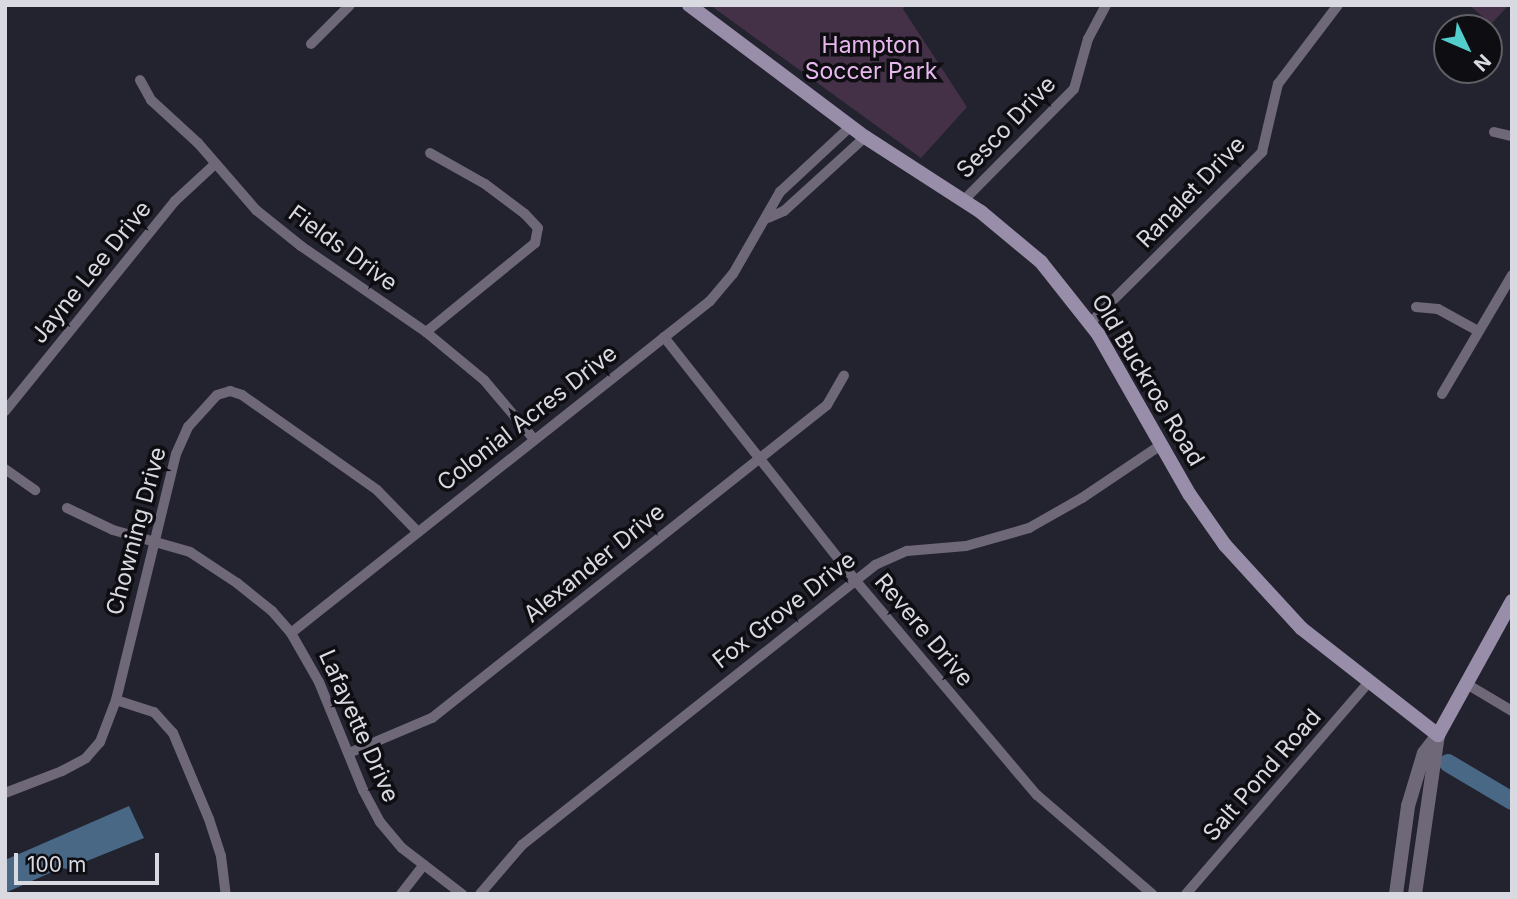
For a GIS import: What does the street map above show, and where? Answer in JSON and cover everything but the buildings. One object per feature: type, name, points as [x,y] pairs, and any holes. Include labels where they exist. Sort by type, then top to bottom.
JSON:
[{"type":"main road","name":"Old Buckroe Road","points":[[689,5],[850,127],[964,200],[1017,239],[1041,261],[1090,323],[1203,516],[1263,589],[1301,628],[1438,735]]},
{"type":"main road","points":[[1438,735],[1512,601]]},
{"type":"street","points":[[311,44],[350,5]]},
{"type":"street","name":"Sesco Drive","points":[[964,200],[1074,89],[1088,39],[1107,5]]},
{"type":"street","name":"Ranalet Drive","points":[[1090,323],[1262,152],[1278,84],[1338,5]]},
{"type":"street","name":"Fields Drive","points":[[140,80],[151,100],[198,143],[256,211],[301,246],[426,332],[484,380],[533,439]]},
{"type":"street","name":"Colonial Acres Drive","points":[[291,633],[664,337],[723,287],[768,218],[771,205],[780,192],[850,127]]},
{"type":"street","points":[[1494,132],[1512,136]]},
{"type":"street","name":"Colonial Acres Drive","points":[[768,218],[784,211],[865,137]]},
{"type":"street","points":[[426,332],[536,243],[538,228],[525,214],[485,184],[430,153]]},
{"type":"street","name":"Jayne Lee Drive","points":[[5,411],[174,201],[215,164]]},
{"type":"street","points":[[1442,394],[1512,275]]},
{"type":"street","points":[[1416,307],[1438,309],[1478,331]]},
{"type":"street","name":"Revere Drive","points":[[664,337],[855,580],[1037,795],[1152,894]]},
{"type":"street","name":"Alexander Drive","points":[[349,752],[432,718],[827,405],[844,375]]},
{"type":"street","name":"Chowning Drive","points":[[5,793],[62,771],[86,758],[100,742],[116,700],[153,541],[183,436],[217,395],[230,391],[242,395],[377,490],[418,532]]},
{"type":"street","name":"Fox Grove Drive","points":[[480,894],[522,845],[855,580],[887,558],[907,551],[967,546],[1029,528],[1082,498],[1161,445]]},
{"type":"street","points":[[5,469],[35,490]]},
{"type":"street","name":"Lafayette Drive","points":[[67,508],[113,530],[190,552],[260,600],[291,633],[319,682],[368,801],[380,822],[402,848],[463,894]]},
{"type":"street","name":"Salt Pond Road","points":[[1186,894],[1370,682]]},
{"type":"street","points":[[1465,683],[1512,711]]},
{"type":"street","points":[[116,700],[154,712],[173,733],[209,819],[221,856],[226,894]]},
{"type":"street","points":[[1396,894],[1408,806],[1424,753],[1438,735]]},
{"type":"street","points":[[1415,894],[1438,735]]},
{"type":"street","points":[[401,894],[424,865]]},
{"type":"green space","name":"Hampton Soccer Park","points":[[710,5],[906,5],[903,9],[967,107],[921,158]]},
{"type":"green space","points":[[1469,5],[1509,5],[1500,14],[1479,14]]},
{"type":"green space","points":[[1452,760],[1467,765],[1481,777],[1512,791],[1512,810],[1495,796],[1451,771]]},
{"type":"water","points":[[129,806],[144,838],[67,869],[61,868],[5,893],[5,860]]},
{"type":"waterway","points":[[1448,763],[1512,801]]}]
